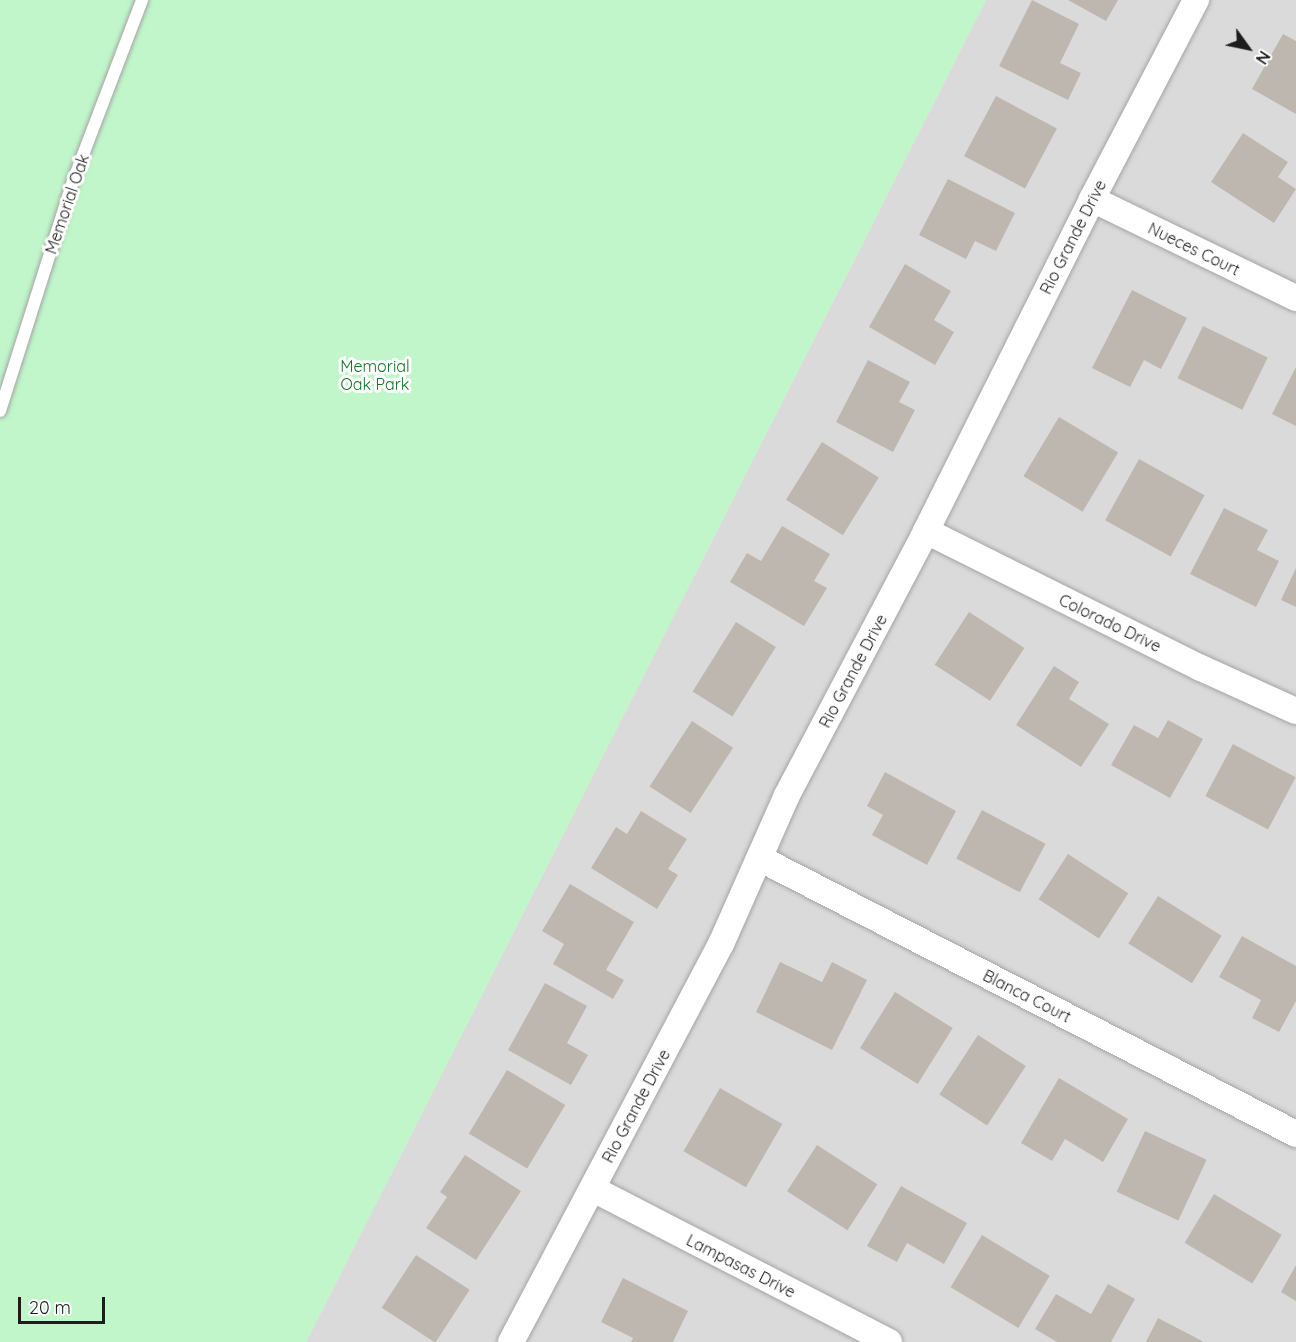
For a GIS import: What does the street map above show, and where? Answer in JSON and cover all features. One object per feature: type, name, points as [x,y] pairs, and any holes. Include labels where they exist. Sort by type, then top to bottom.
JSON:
[{"type":"street","name":"Rio Grande Drive","points":[[511,1342],[721,944],[786,797],[926,531],[1092,199],[1196,0]]},
{"type":"street","name":"Nueces Court","points":[[1092,199],[1296,298]]},
{"type":"street","name":"Colorado Drive","points":[[926,531],[1201,668],[1296,711]]},
{"type":"street","name":"Blanca Court","points":[[759,858],[1296,1134]]},
{"type":"street","name":"Lampasas Drive","points":[[592,1189],[889,1342]]},
{"type":"lane","name":"Memorial Oak","points":[[0,411],[73,181],[142,0]]},
{"type":"shaded area","points":[[986,0],[1296,0],[1296,1342],[306,1342]]},
{"type":"green space","name":"Memorial Oak Park","points":[[0,0],[986,0],[306,1342],[0,1342]]},
{"type":"building","points":[[1032,0],[1079,24],[1060,63],[1081,73],[1068,100],[999,66]]},
{"type":"building","points":[[1068,0],[1118,0],[1106,21]]},
{"type":"building","points":[[1283,34],[1296,41],[1296,114],[1252,89]]},
{"type":"building","points":[[996,96],[1057,128],[1025,188],[964,156]]},
{"type":"building","points":[[1243,133],[1288,162],[1278,177],[1296,189],[1274,223],[1211,182]]},
{"type":"building","points":[[948,179],[1015,213],[996,251],[975,241],[966,259],[919,235]]},
{"type":"building","points":[[905,264],[951,291],[934,320],[954,332],[935,365],[869,327]]},
{"type":"building","points":[[1132,290],[1187,318],[1161,369],[1144,360],[1130,387],[1092,368]]},
{"type":"building","points":[[1203,326],[1268,358],[1242,410],[1178,378]]},
{"type":"building","points":[[868,360],[910,382],[899,402],[915,410],[893,452],[836,422]]},
{"type":"building","points":[[1296,367],[1296,426],[1272,414]]},
{"type":"building","points":[[1059,417],[1118,453],[1083,512],[1023,476]]},
{"type":"building","points":[[822,442],[879,478],[843,535],[786,500]]},
{"type":"building","points":[[1139,459],[1205,495],[1171,557],[1105,520]]},
{"type":"building","points":[[1224,508],[1268,530],[1257,550],[1279,561],[1256,607],[1190,574]]},
{"type":"building","points":[[782,526],[830,554],[814,581],[827,588],[804,626],[730,582],[747,553],[761,561]]},
{"type":"building","points":[[1296,568],[1296,607],[1281,600]]},
{"type":"building","points":[[969,612],[1024,648],[990,701],[935,665]]},
{"type":"building","points":[[736,622],[776,647],[732,716],[693,692]]},
{"type":"building","points":[[1054,666],[1079,682],[1069,699],[1109,724],[1081,767],[1016,725]]},
{"type":"building","points":[[1168,720],[1203,739],[1170,798],[1111,765],[1134,725],[1158,738]]},
{"type":"building","points":[[692,721],[733,748],[691,813],[650,786]]},
{"type":"building","points":[[1233,744],[1296,777],[1268,829],[1205,796]]},
{"type":"building","points":[[885,772],[956,811],[927,865],[872,835],[883,815],[867,806]]},
{"type":"building","points":[[982,810],[1046,844],[1020,892],[956,859]]},
{"type":"building","points":[[641,811],[687,839],[668,869],[678,875],[657,909],[591,868],[616,827],[627,834]]},
{"type":"building","points":[[1068,854],[1128,893],[1099,939],[1039,899]]},
{"type":"building","points":[[570,884],[634,922],[606,970],[624,980],[613,999],[553,964],[564,944],[542,931]]},
{"type":"building","points":[[1158,896],[1222,936],[1192,983],[1128,943]]},
{"type":"building","points":[[1242,936],[1296,966],[1296,1001],[1279,1032],[1252,1018],[1261,1000],[1219,977]]},
{"type":"building","points":[[780,962],[822,982],[832,962],[867,980],[832,1050],[756,1012]]},
{"type":"building","points":[[545,983],[587,1006],[567,1043],[588,1055],[571,1085],[508,1050]]},
{"type":"building","points":[[895,992],[953,1028],[918,1084],[860,1048]]},
{"type":"building","points":[[978,1035],[1026,1066],[987,1126],[939,1095]]},
{"type":"building","points":[[507,1070],[565,1105],[527,1168],[469,1133]]},
{"type":"building","points":[[1059,1078],[1128,1119],[1103,1162],[1065,1139],[1052,1161],[1021,1143]]},
{"type":"building","points":[[720,1088],[782,1124],[746,1187],[684,1151]]},
{"type":"building","points":[[1145,1131],[1207,1160],[1178,1220],[1117,1192]]},
{"type":"building","points":[[817,1145],[877,1184],[847,1230],[787,1191]]},
{"type":"building","points":[[465,1155],[521,1191],[476,1260],[426,1228],[447,1197],[440,1192]]},
{"type":"building","points":[[901,1186],[967,1223],[944,1264],[907,1243],[897,1262],[867,1246]]},
{"type":"building","points":[[1214,1194],[1282,1235],[1252,1284],[1185,1243]]},
{"type":"building","points":[[982,1235],[1050,1276],[1018,1328],[951,1287]]},
{"type":"building","points":[[416,1255],[470,1290],[436,1342],[382,1308]]},
{"type":"building","points":[[1296,1265],[1296,1301],[1281,1292]]},
{"type":"building","points":[[623,1278],[688,1311],[673,1342],[631,1342],[633,1338],[601,1322]]},
{"type":"building","points":[[1108,1284],[1135,1299],[1111,1342],[1057,1342],[1035,1329],[1056,1294],[1091,1314]]},
{"type":"building","points":[[1158,1318],[1204,1342],[1146,1342]]}]
